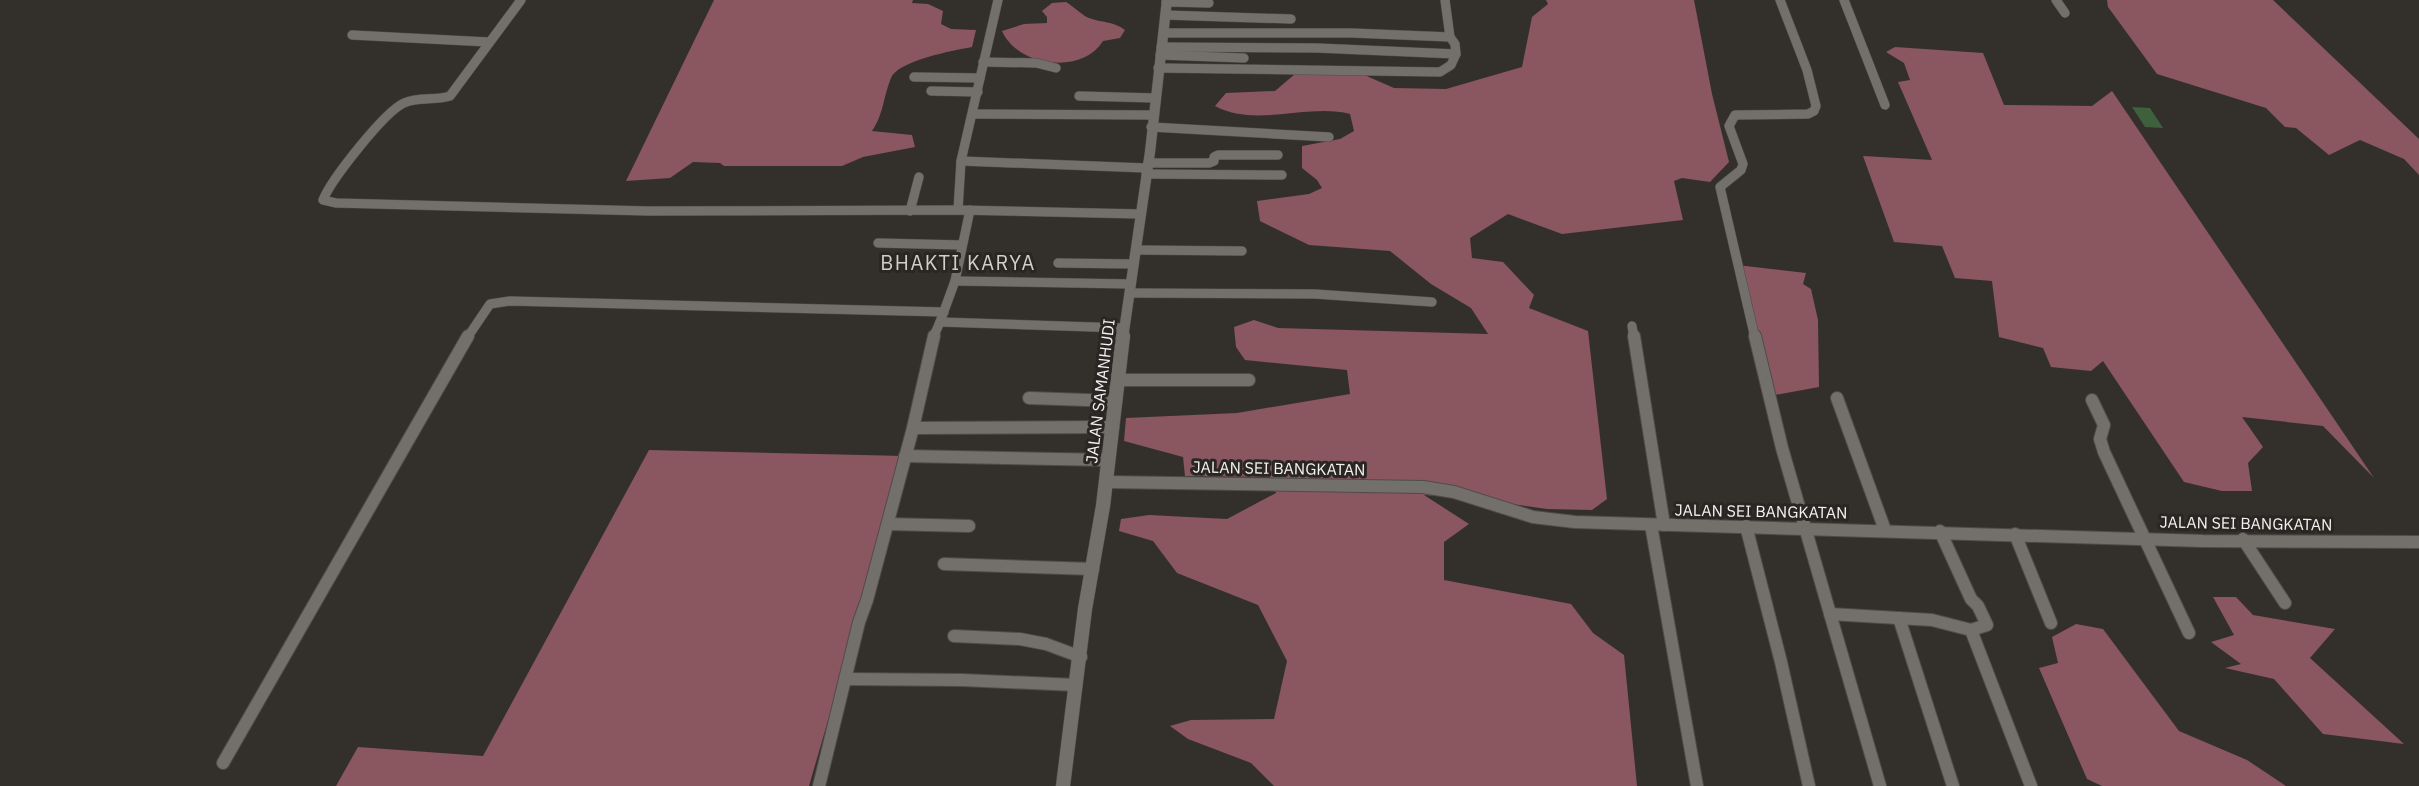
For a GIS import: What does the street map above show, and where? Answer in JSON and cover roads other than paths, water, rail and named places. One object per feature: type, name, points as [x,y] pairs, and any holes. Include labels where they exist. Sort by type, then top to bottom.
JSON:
[{"type":"street","points":[[521,0],[450,96],[438,101],[408,101],[392,110],[327,190],[323,200],[336,203],[648,211],[970,210],[1140,214]]},
{"type":"street","points":[[958,210],[960,161],[973,114],[998,0]]},
{"type":"street","points":[[1159,57],[1432,73],[1451,65],[1456,54],[1455,44],[1450,37],[1445,0]]},
{"type":"street","points":[[1780,0],[1807,70],[1816,106],[1814,111],[1808,114],[1735,115],[1730,126],[1743,164],[1742,170],[1720,188],[1720,194],[1758,354],[1805,528],[1880,786]]},
{"type":"street","points":[[1844,0],[1885,105]]},
{"type":"street","points":[[2056,0],[2065,13]]},
{"type":"street","points":[[1167,1],[1209,3]]},
{"type":"street","name":"JALAN SAMANHUDI","points":[[1063,786],[1081,657],[1085,609],[1109,460],[1167,1]]},
{"type":"street","points":[[1165,15],[1291,19]]},
{"type":"street","points":[[1163,33],[1352,33],[1450,37]]},
{"type":"street","points":[[352,34],[488,42]]},
{"type":"street","points":[[1159,57],[1317,48],[1456,54]]},
{"type":"street","points":[[1159,57],[1244,57]]},
{"type":"street","points":[[983,62],[1036,63],[1056,68]]},
{"type":"street","points":[[914,77],[980,78]]},
{"type":"street","points":[[931,91],[978,92]]},
{"type":"street","points":[[1079,96],[1155,98]]},
{"type":"street","points":[[973,114],[1152,121],[1238,134],[1329,137]]},
{"type":"street","points":[[1147,168],[1209,163],[1214,161],[1214,157],[1218,154],[1278,155]]},
{"type":"street","points":[[960,161],[1282,175]]},
{"type":"street","points":[[910,211],[919,177]]},
{"type":"street","points":[[819,786],[845,679],[913,428],[935,331],[955,281],[970,210]]},
{"type":"street","points":[[878,243],[962,245]]},
{"type":"street","points":[[1136,250],[1242,251]]},
{"type":"street","points":[[1058,263],[1134,264]]},
{"type":"street","points":[[955,281],[1315,294],[1432,302]]},
{"type":"street","points":[[223,763],[468,336],[490,304],[510,301],[942,317],[1124,328]]},
{"type":"street","points":[[1632,326],[1657,525],[1697,786]]},
{"type":"street","points":[[1118,380],[1249,380]]},
{"type":"street","points":[[1029,398],[1116,400]]},
{"type":"street","points":[[1837,398],[1885,530]]},
{"type":"street","points":[[2092,400],[2103,425],[2100,439],[2104,452],[2189,633]]},
{"type":"street","points":[[913,428],[1113,427]]},
{"type":"street","points":[[905,456],[1109,460]]},
{"type":"street","name":"JALAN SEI BANGKATAN","points":[[1106,482],[1423,487],[1455,492],[1533,517],[1575,522],[2195,540],[2419,542]]},
{"type":"street","points":[[888,524],[969,526]]},
{"type":"street","points":[[1746,526],[1781,662],[1809,786]]},
{"type":"street","points":[[1830,614],[1932,620],[1971,630],[1987,625],[1978,606],[1971,599],[1940,531]]},
{"type":"street","points":[[2015,534],[2051,623]]},
{"type":"street","points":[[2243,539],[2285,603]]},
{"type":"street","points":[[944,564],[1093,569]]},
{"type":"street","points":[[1899,618],[1953,786]]},
{"type":"street","points":[[1971,630],[2031,786]]},
{"type":"street","points":[[954,636],[1020,639],[1046,644],[1081,657]]},
{"type":"street","points":[[845,679],[962,680],[1076,685]]},
{"type":"district","name":"BHAKTI KARYA","points":[[958,262]]}]
